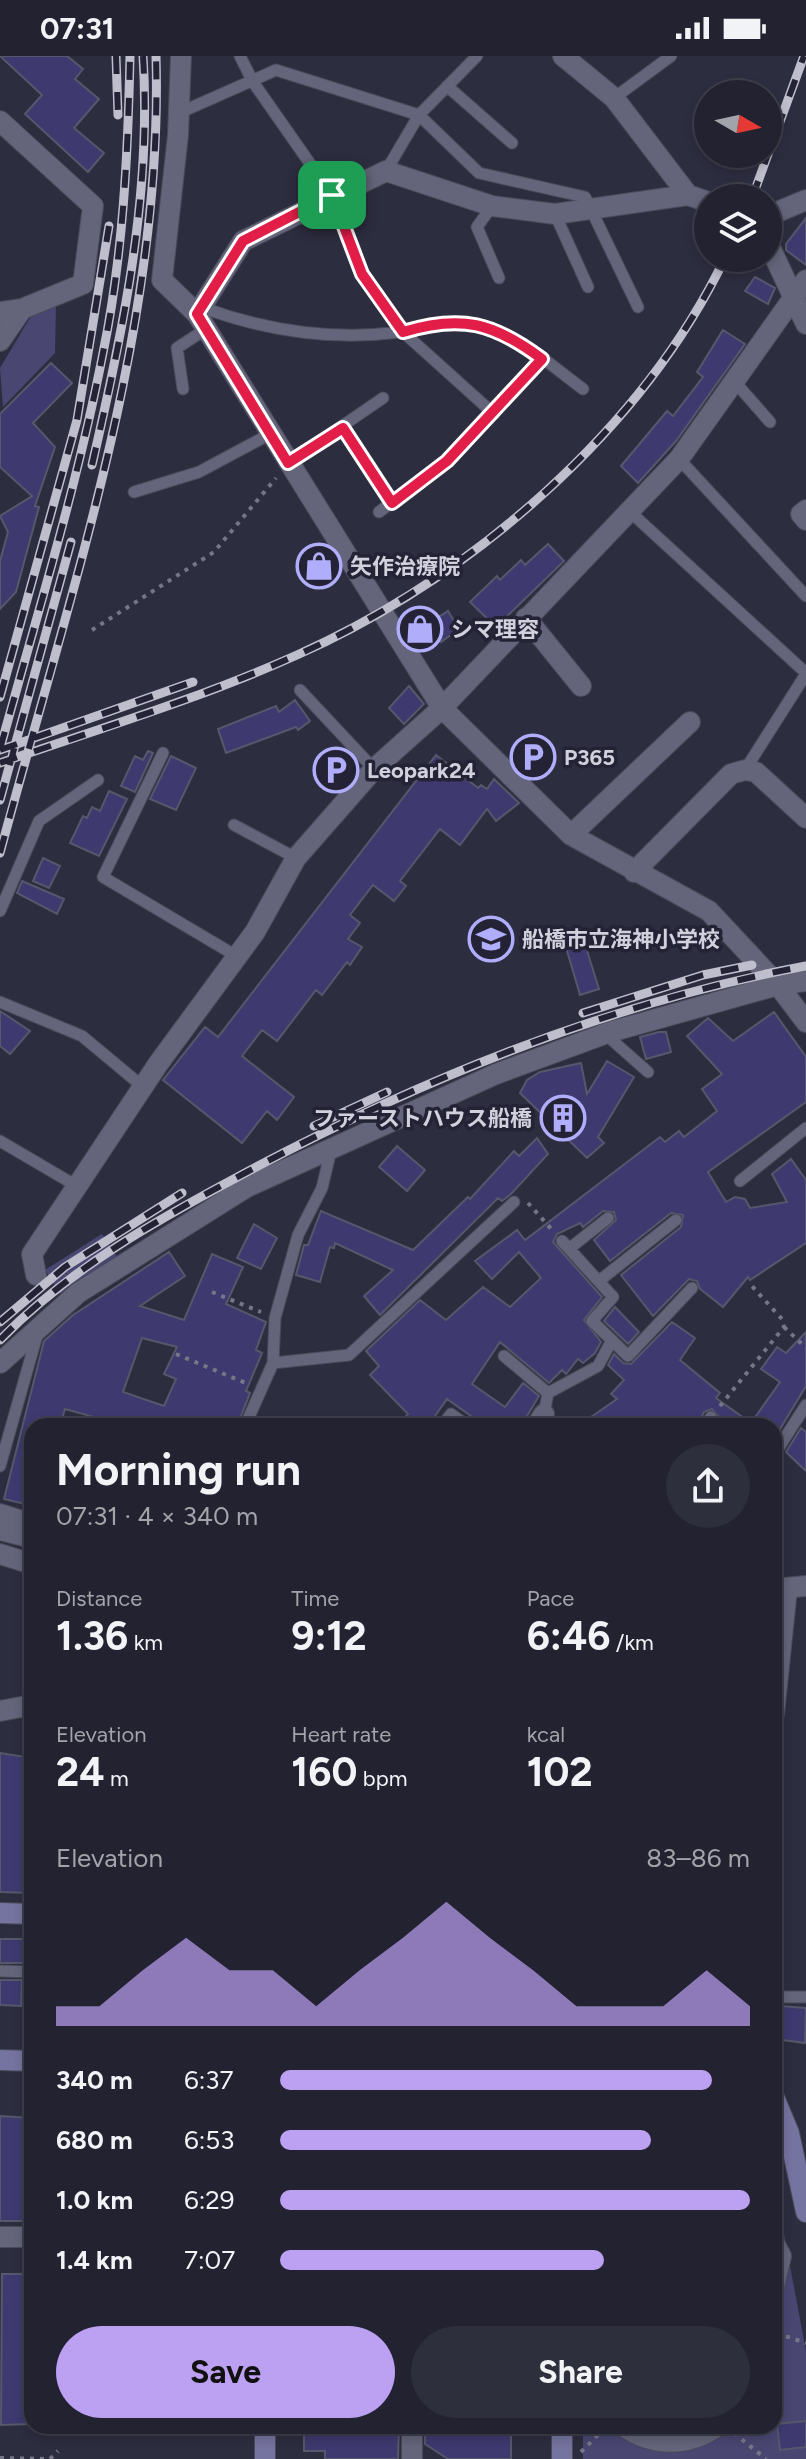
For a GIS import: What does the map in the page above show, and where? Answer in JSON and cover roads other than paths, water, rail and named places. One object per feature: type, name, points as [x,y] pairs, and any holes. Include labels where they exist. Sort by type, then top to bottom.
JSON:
[{"type":"street","points":[[181,56],[179,113],[162,280],[201,317],[270,434],[442,708],[571,835],[709,911],[778,985],[806,1022]]},
{"type":"street","points":[[563,56],[614,98],[688,195]]},
{"type":"street","points":[[0,121],[93,206],[83,284],[22,309],[0,312]]},
{"type":"street","points":[[201,317],[243,241],[386,171],[492,206],[555,214],[688,195],[694,197]]},
{"type":"street","points":[[782,210],[806,200]]},
{"type":"street","points":[[781,272],[806,324]]},
{"type":"street","points":[[36,1275],[32,1254],[75,1185],[142,1086],[238,957],[296,858],[374,769],[442,708],[627,509],[679,459],[806,280]]},
{"type":"street","points":[[0,341],[22,309]]},
{"type":"street","points":[[806,510],[801,514],[806,520]]},
{"type":"street","points":[[526,618],[581,686]]},
{"type":"street","points":[[571,835],[690,722]]},
{"type":"street","points":[[634,872],[731,774],[745,770],[756,772],[806,818]]},
{"type":"street","points":[[0,1363],[78,1293],[247,1187],[496,1074],[610,1032],[778,985],[806,981]]},
{"type":"street","points":[[0,1514],[24,1522]]},
{"type":"street","points":[[0,1530],[24,1536]]},
{"type":"street","points":[[0,1554],[24,1562]]},
{"type":"street","points":[[0,1568],[24,1575]]},
{"type":"street","points":[[782,1647],[789,1588]]},
{"type":"street","points":[[0,1711],[24,1706]]},
{"type":"street","points":[[0,1913],[24,1914]]},
{"type":"street","points":[[0,2060],[24,2061]]},
{"type":"street","points":[[782,2110],[797,2133],[806,2212]]},
{"type":"street","points":[[0,2237],[24,2237]]},
{"type":"street","points":[[265,2434],[265,2459]]},
{"type":"street","points":[[412,2434],[412,2459]]},
{"type":"street","points":[[564,2434],[569,2458]]},
{"type":"street","points":[[637,2434],[668,2442],[705,2434]]},
{"type":"lane","points":[[240,56],[253,82],[332,195],[362,274],[403,332],[494,414]]},
{"type":"lane","points":[[386,171],[419,115],[477,56]]},
{"type":"lane","points":[[614,98],[671,56]]},
{"type":"lane","points":[[179,113],[276,70],[419,115],[479,173],[585,197],[593,208],[638,307]]},
{"type":"lane","points":[[447,86],[512,143]]},
{"type":"lane","points":[[492,206],[477,227],[499,278]]},
{"type":"lane","points":[[555,214],[588,287]]},
{"type":"lane","points":[[183,389],[177,348],[201,317],[267,329],[336,336],[403,332],[429,324],[479,325],[510,336],[583,389]]},
{"type":"lane","points":[[379,512],[447,461],[542,359]]},
{"type":"lane","points":[[734,381],[770,422]]},
{"type":"lane","points":[[288,463],[383,398]]},
{"type":"lane","points":[[343,428],[392,503]]},
{"type":"lane","points":[[134,492],[199,472],[270,434]]},
{"type":"lane","points":[[679,459],[806,596]]},
{"type":"lane","points":[[627,509],[806,674],[745,770]]},
{"type":"lane","points":[[300,690],[374,769]]},
{"type":"lane","points":[[163,753],[103,877],[238,957]]},
{"type":"lane","points":[[0,911],[39,821],[98,780]]},
{"type":"lane","points":[[234,825],[296,858]]},
{"type":"lane","points":[[0,1002],[82,1036],[142,1086]]},
{"type":"lane","points":[[610,1032],[613,1041],[648,1072]]},
{"type":"lane","points":[[740,1181],[806,1128]]},
{"type":"lane","points":[[0,1141],[75,1185]]},
{"type":"lane","points":[[249,1418],[273,1363],[275,1318],[298,1235],[322,1188],[331,1150]]},
{"type":"lane","points":[[273,1363],[349,1355],[514,1202]]},
{"type":"lane","points":[[608,1218],[566,1245],[613,1297],[592,1321],[628,1356],[692,1288]]},
{"type":"lane","points":[[599,1281],[676,1220]]},
{"type":"lane","points":[[0,1466],[40,1324]]},
{"type":"lane","points":[[541,1418],[548,1393],[598,1366],[612,1340]]},
{"type":"lane","points":[[504,1356],[548,1393]]},
{"type":"lane","points":[[782,1442],[806,1405]]},
{"type":"lane","points":[[0,1971],[24,1972]]},
{"type":"lane","points":[[782,1997],[806,1997]]},
{"type":"railway","points":[[116,56],[118,115]]},
{"type":"railway","points":[[0,749],[68,503],[93,403],[110,316],[123,205],[130,56]]},
{"type":"railway","points":[[92,465],[124,313],[139,211],[145,108],[143,56]]},
{"type":"railway","points":[[0,853],[82,558],[128,358],[145,258],[154,157],[156,56]]},
{"type":"railway","points":[[757,184],[804,56]]},
{"type":"railway","points":[[0,697],[77,420],[109,226]]},
{"type":"railway","points":[[0,763],[261,671],[362,623],[425,585],[487,541],[545,492],[599,440],[647,382],[690,322],[717,272]]},
{"type":"railway","points":[[0,800],[71,542]]},
{"type":"railway","points":[[0,750],[193,682]]},
{"type":"railway","points":[[583,1013],[703,975],[752,965]]},
{"type":"railway","points":[[0,1340],[55,1290],[116,1247],[245,1173],[379,1106],[518,1048],[588,1023],[660,1001],[806,966]]},
{"type":"railway","points":[[314,1126],[387,1092]]},
{"type":"railway","points":[[0,1322],[65,1267],[182,1193]]},
{"type":"place","name":"矢作治療院","points":[[319,566]]},
{"type":"place","name":"シマ理容","points":[[420,629]]},
{"type":"place","name":"P365","points":[[533,757]]},
{"type":"place","name":"Leopark24","points":[[336,770]]},
{"type":"place","name":"船橋市立海神小学校","points":[[491,939]]},
{"type":"place","name":"ファーストハウス船橋","points":[[563,1118]]}]
